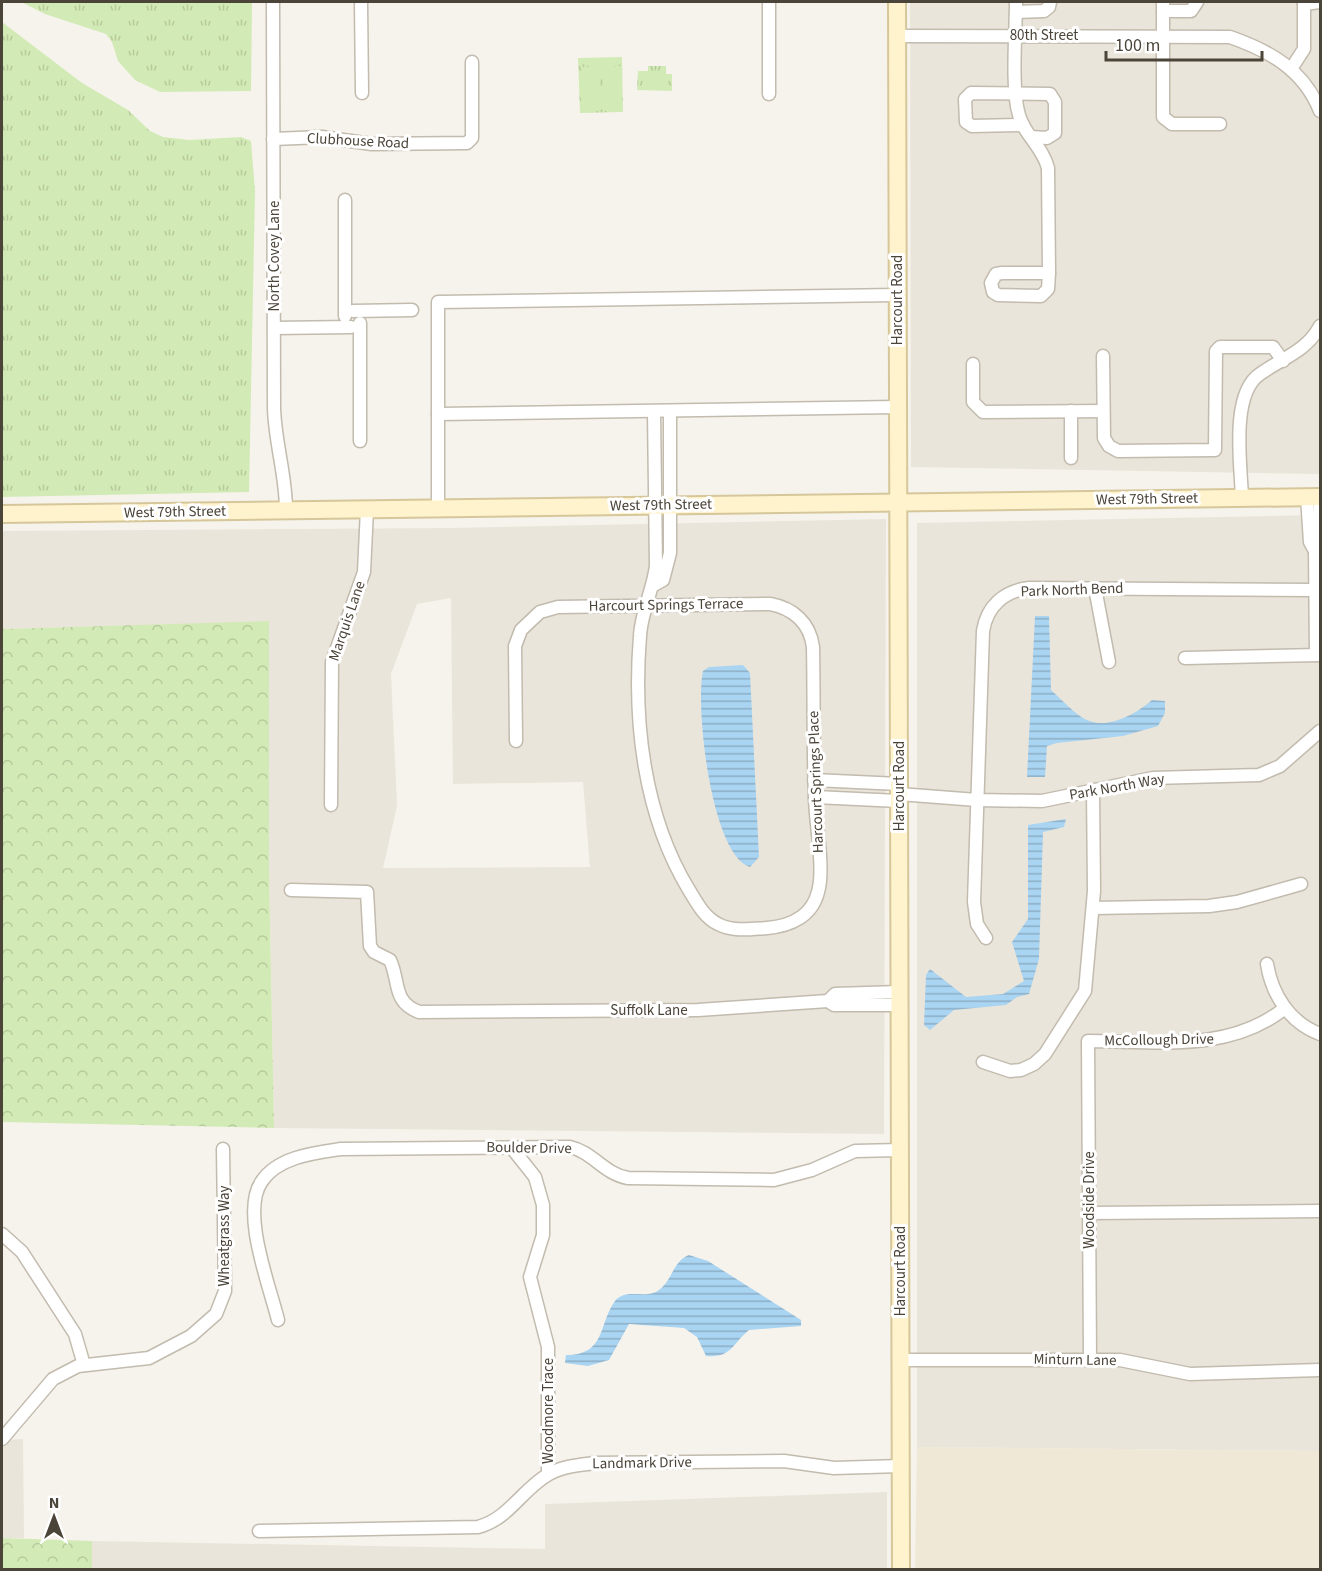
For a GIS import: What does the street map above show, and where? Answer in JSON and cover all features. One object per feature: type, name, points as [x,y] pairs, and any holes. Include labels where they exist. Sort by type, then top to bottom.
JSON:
[{"type":"street","name":"North Covey Lane","points":[[273,2],[274,417],[286,481],[286,510]]},
{"type":"street","points":[[361,2],[362,93]]},
{"type":"street","points":[[769,2],[770,94]]},
{"type":"street","name":"Harcourt Road","points":[[897,2],[901,1569]]},
{"type":"street","points":[[1049,273],[1048,168],[1042,151],[1023,125],[1017,108],[1016,7],[1044,11],[1049,7],[1050,2]]},
{"type":"street","points":[[1197,2],[1191,11],[1163,6],[1163,117],[1172,124],[1220,124]]},
{"type":"street","points":[[1291,69],[1304,50],[1304,3],[1320,2]]},
{"type":"street","name":"80th Street","points":[[897,36],[1163,35],[1240,39],[1276,56],[1291,69],[1307,87],[1320,111]]},
{"type":"street","name":"Clubhouse Road","points":[[273,140],[322,137],[372,144],[462,145],[472,138],[472,62]]},
{"type":"street","points":[[1023,125],[972,126],[966,122],[965,101],[968,94],[1048,94],[1055,99],[1054,134],[1047,138],[1031,137]]},
{"type":"street","points":[[345,200],[360,441]]},
{"type":"street","points":[[438,508],[438,302],[897,295]]},
{"type":"street","points":[[274,328],[412,310]]},
{"type":"street","points":[[1242,498],[1243,399],[1259,375],[1316,340],[1320,326]]},
{"type":"street","points":[[1103,356],[1104,438],[1113,449],[1215,450],[1216,351],[1220,347],[1273,347],[1283,361]]},
{"type":"street","points":[[973,364],[974,402],[979,410],[1103,411]]},
{"type":"street","points":[[438,414],[897,407]]},
{"type":"street","points":[[1071,411],[1071,458]]},
{"type":"street","points":[[654,412],[663,505]]},
{"type":"street","points":[[663,505],[670,412]]},
{"type":"street","points":[[1185,658],[1318,655],[1316,551],[1320,537],[1316,497]]},
{"type":"street","name":"West 79th Street","points":[[2,514],[1316,497]]},
{"type":"street","name":"Harcourt Springs Place","points":[[663,505],[669,567],[663,580],[654,585],[639,638],[641,735],[654,810],[664,842],[679,873],[710,920],[735,929],[790,924],[803,916],[812,906],[818,892],[813,647],[809,632],[799,617]]},
{"type":"street","name":"Marquis Lane","points":[[331,805],[332,662],[364,572],[367,509]]},
{"type":"street","points":[[1095,588],[1109,662]]},
{"type":"street","name":"Park North Bend","points":[[986,938],[979,929],[974,907],[977,800],[983,632],[987,616],[998,601],[1016,591],[1095,588],[1316,590]]},
{"type":"street","name":"Harcourt Springs Terrace","points":[[516,741],[515,646],[521,630],[532,617],[558,607],[770,604],[786,608],[799,617]]},
{"type":"street","name":"Park North Way","points":[[898,793],[977,800],[1042,801],[1161,777],[1265,774],[1280,766],[1320,731]]},
{"type":"street","points":[[814,780],[898,793]]},
{"type":"street","points":[[983,1062],[997,1068],[1021,1070],[1034,1064],[1045,1054],[1085,991],[1093,908],[1093,790]]},
{"type":"street","points":[[815,797],[898,793]]},
{"type":"street","points":[[1093,908],[1209,906],[1237,902],[1301,884]]},
{"type":"street","name":"Suffolk Lane","points":[[291,890],[367,892],[370,946],[392,963],[401,1000],[407,1007],[418,1012],[698,1010],[828,1001],[834,994],[899,999]]},
{"type":"street","points":[[1267,964],[1273,987],[1285,1008],[1303,1025],[1320,1034]]},
{"type":"street","name":"McCollough Drive","points":[[1088,1041],[1222,1039],[1260,1025],[1285,1008]]},
{"type":"street","name":"Woodside Drive","points":[[1088,1041],[1090,1359]]},
{"type":"street","name":"Woodmore Trace","points":[[511,1147],[535,1177],[543,1205],[543,1235],[530,1277],[548,1347],[548,1474]]},
{"type":"street","name":"Boulder Drive","points":[[278,1320],[256,1238],[256,1200],[261,1182],[285,1164],[322,1151],[574,1147],[585,1152],[612,1173],[628,1178],[762,1180],[793,1176],[855,1151],[900,1150]]},
{"type":"street","name":"Wheatgrass Way","points":[[2,1439],[53,1379],[84,1365],[149,1358],[191,1336],[216,1314],[225,1291],[223,1149]]},
{"type":"street","points":[[1089,1213],[1320,1211]]},
{"type":"street","points":[[2,1234],[22,1252],[75,1334],[84,1365]]},
{"type":"street","name":"Minturn Lane","points":[[900,1360],[1120,1360],[1190,1374],[1320,1370]]},
{"type":"street","name":"Landmark Drive","points":[[259,1531],[478,1527],[500,1518],[548,1474],[571,1466],[595,1462],[784,1461],[834,1468],[901,1466]]},
{"type":"shaded area","points":[[910,2],[1320,2],[1320,474],[911,467]]},
{"type":"shaded area","points":[[1320,515],[1320,1451],[917,1447],[917,523]]},
{"type":"shaded area","points":[[886,519],[884,1134],[274,1128],[269,870],[269,622],[2,629],[2,531],[451,528]],"holes":[[[451,598],[453,784],[583,782],[590,867],[383,868],[397,806],[391,674],[417,604]]]},
{"type":"shaded area","points":[[23,1439],[24,1538],[2,1538],[2,1440]]},
{"type":"shaded area","points":[[917,1447],[1320,1451],[1320,1569],[915,1569]]},
{"type":"shaded area","points":[[887,1492],[887,1569],[92,1570],[92,1541],[545,1549],[545,1504]]},
{"type":"green space","points":[[21,2],[252,2],[251,91],[160,92],[135,80],[118,61],[112,42],[106,34],[45,14]]},
{"type":"green space","points":[[2,22],[82,83],[128,110],[150,131],[163,137],[189,140],[241,137],[251,141],[255,191],[249,492],[2,497]]},
{"type":"green space","points":[[622,57],[623,112],[580,113],[578,58]]},
{"type":"green space","points":[[621,66],[621,103],[604,104],[603,67]]},
{"type":"green space","points":[[648,66],[666,66],[666,74],[672,74],[672,91],[637,90],[638,71],[648,71]]},
{"type":"green space","points":[[582,67],[599,67],[600,104],[582,104]]},
{"type":"green space","points":[[269,621],[269,870],[274,1128],[2,1122],[2,629]]},
{"type":"green space","points":[[2,1538],[92,1541],[92,1569],[2,1569]]},
{"type":"water","points":[[1035,616],[1049,616],[1051,690],[1071,708],[1083,718],[1101,723],[1129,716],[1152,700],[1165,701],[1165,713],[1158,726],[1123,736],[1047,746],[1045,777],[1027,777]]},
{"type":"water","points":[[743,665],[750,673],[759,857],[750,867],[736,857],[725,837],[709,778],[701,715],[703,671],[709,667]]},
{"type":"water","points":[[1066,819],[1064,827],[1043,832],[1039,959],[1029,994],[1017,997],[1006,1005],[954,1010],[930,1030],[924,1025],[926,975],[930,969],[966,997],[1003,994],[1024,981],[1012,942],[1028,919],[1028,825]]},
{"type":"water","points":[[689,1255],[708,1261],[801,1320],[801,1326],[749,1330],[727,1352],[721,1355],[706,1356],[697,1337],[684,1328],[629,1324],[609,1360],[588,1366],[565,1363],[566,1355],[579,1354],[595,1344],[615,1301],[625,1295],[648,1294],[659,1290],[667,1282],[679,1262]]}]
